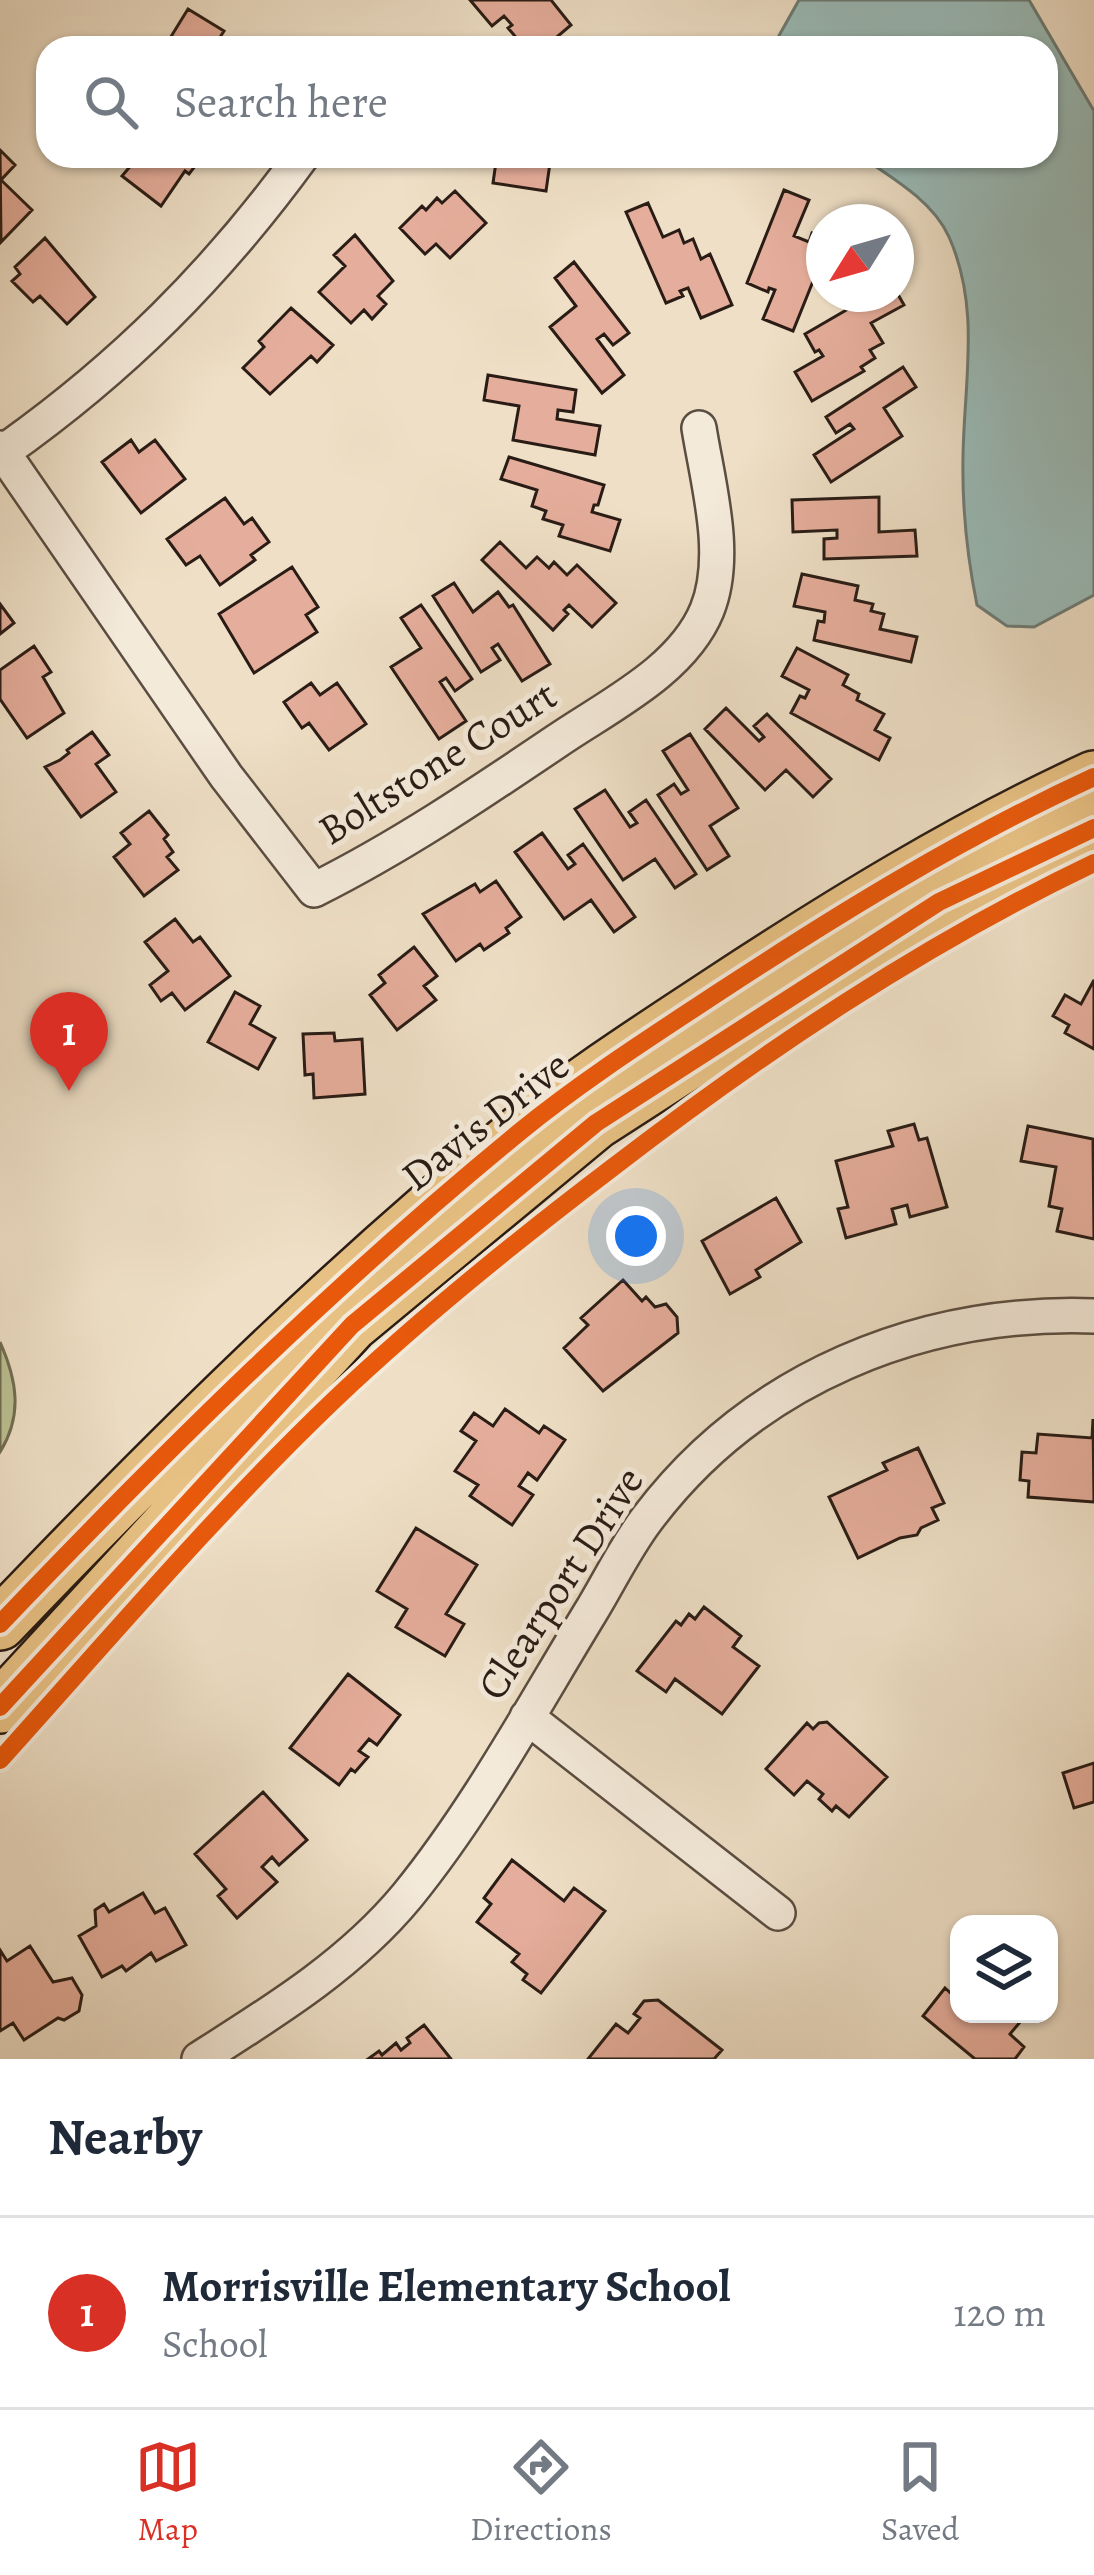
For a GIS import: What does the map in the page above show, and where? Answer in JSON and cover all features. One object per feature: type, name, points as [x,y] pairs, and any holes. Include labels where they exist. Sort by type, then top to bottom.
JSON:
[{"type":"main road","name":"Davis Drive","points":[[0,1624],[246,1374],[526,1126],[680,1018],[918,866],[1094,777]]},
{"type":"main road","name":"Davis Drive","points":[[0,1707],[352,1324],[596,1123],[939,902],[1094,828]]},
{"type":"street","points":[[2,450],[77,400],[150,335],[293,168]]},
{"type":"street","name":"Boltstone Court","points":[[2,450],[226,776],[314,890],[424,832],[648,680],[695,634],[715,583],[711,505],[699,428]]},
{"type":"street","name":"Clearport Drive","points":[[199,2059],[319,1979],[361,1945],[404,1900],[526,1717],[646,1521],[679,1482],[743,1422],[827,1369],[930,1331],[1007,1318],[1094,1316]]},
{"type":"street","points":[[526,1717],[778,1912]]},
{"type":"green space","points":[[0,1342],[10,1370],[15,1411],[0,1452]]},
{"type":"water","points":[[799,0],[1029,0],[1050,36],[779,36]]},
{"type":"water","points":[[1058,50],[1094,111],[1094,595],[1034,627],[1007,626],[977,605],[963,494],[965,291],[942,224],[878,168],[1058,168]]},
{"type":"building","points":[[470,0],[551,0],[571,25],[558,36],[515,36],[504,16],[492,26]]},
{"type":"building","points":[[188,9],[224,31],[221,36],[171,36]]},
{"type":"building","points":[[0,150],[15,165],[1,180],[32,210],[1,242]]},
{"type":"building","points":[[129,168],[194,168],[189,174],[185,171],[161,206],[122,176]]},
{"type":"building","points":[[495,168],[549,168],[546,191],[493,183]]},
{"type":"building","points":[[784,190],[809,200],[794,236],[806,241],[806,299],[793,331],[763,319],[775,290],[768,292],[747,283]]},
{"type":"building","points":[[455,191],[486,223],[450,258],[436,244],[425,254],[400,228],[422,206],[426,210],[437,198],[442,203]]},
{"type":"building","points":[[648,203],[663,237],[679,230],[684,243],[693,239],[701,259],[710,254],[732,305],[701,318],[688,288],[680,291],[683,296],[666,303],[626,212]]},
{"type":"building","points":[[355,235],[393,281],[378,296],[386,304],[372,319],[364,310],[351,323],[319,292],[345,266],[334,255]]},
{"type":"building","points":[[45,238],[95,297],[67,324],[40,296],[33,302],[12,281],[20,274],[15,267]]},
{"type":"building","points":[[574,262],[629,333],[613,345],[604,334],[597,339],[624,375],[602,393],[550,327],[576,306],[555,278]]},
{"type":"building","points":[[291,308],[333,345],[317,362],[311,356],[270,394],[243,368],[264,347],[259,341]]},
{"type":"building","points":[[843,312],[891,312],[871,323],[883,343],[870,350],[875,358],[861,367],[864,371],[812,401],[795,372],[823,356],[815,352],[805,334]]},
{"type":"building","points":[[903,367],[916,387],[884,408],[902,436],[831,482],[814,455],[854,429],[850,424],[836,433],[826,417]]},
{"type":"building","points":[[488,375],[576,390],[573,412],[558,410],[557,419],[600,426],[595,455],[513,440],[519,406],[484,400]]},
{"type":"building","points":[[131,440],[139,452],[155,440],[185,479],[141,513],[102,462]]},
{"type":"building","points":[[509,457],[604,485],[592,512],[620,520],[610,551],[559,536],[563,525],[543,519],[546,511],[532,506],[537,490],[501,479]]},
{"type":"building","points":[[879,497],[879,532],[915,530],[917,556],[824,559],[824,539],[837,538],[837,530],[793,532],[792,500]]},
{"type":"building","points":[[225,498],[244,524],[252,518],[269,542],[251,555],[255,560],[220,585],[200,556],[186,565],[167,539]]},
{"type":"building","points":[[500,542],[526,568],[537,557],[549,568],[554,562],[567,575],[577,565],[616,603],[592,627],[569,605],[564,610],[568,614],[553,630],[482,560]]},
{"type":"building","points":[[292,567],[318,607],[306,615],[317,632],[254,673],[219,614]]},
{"type":"building","points":[[802,574],[858,586],[855,600],[873,604],[871,611],[884,614],[880,629],[917,637],[911,662],[814,640],[825,612],[794,606]]},
{"type":"building","points":[[454,583],[473,612],[498,592],[509,607],[513,605],[550,664],[522,681],[498,644],[492,648],[500,660],[481,672],[433,596]]},
{"type":"building","points":[[0,604],[14,623],[0,634]]},
{"type":"building","points":[[421,605],[472,679],[455,691],[446,678],[440,682],[466,721],[439,739],[391,667],[421,648],[401,618]]},
{"type":"building","points":[[34,646],[51,672],[43,677],[64,713],[27,738],[0,699],[0,670]]},
{"type":"building","points":[[797,648],[848,675],[843,685],[859,694],[857,700],[884,714],[875,730],[890,738],[879,760],[791,713],[809,690],[782,676]]},
{"type":"building","points":[[311,683],[320,695],[337,683],[366,724],[329,750],[309,723],[302,728],[284,702]]},
{"type":"building","points":[[726,708],[759,741],[764,737],[754,726],[767,714],[831,779],[813,797],[786,770],[765,790],[705,729]]},
{"type":"building","points":[[92,732],[109,755],[96,764],[116,792],[81,817],[45,767]]},
{"type":"building","points":[[690,734],[738,808],[710,826],[729,856],[707,870],[658,795],[674,784],[681,794],[688,790],[663,751]]},
{"type":"building","points":[[605,790],[630,827],[637,823],[629,812],[646,800],[696,874],[675,888],[655,859],[623,880],[575,809]]},
{"type":"building","points":[[149,811],[168,835],[164,839],[173,852],[167,857],[178,870],[144,896],[114,857],[130,844],[121,833]]},
{"type":"building","points":[[542,833],[568,869],[575,864],[568,855],[583,844],[635,917],[614,932],[591,900],[564,919],[515,852]]},
{"type":"building","points":[[496,881],[521,917],[506,928],[509,933],[484,950],[480,944],[456,961],[423,914],[475,884],[480,892]]},
{"type":"building","points":[[175,919],[193,942],[200,937],[230,976],[185,1010],[172,993],[161,1001],[150,985],[168,971],[145,942]]},
{"type":"building","points":[[414,947],[437,976],[424,986],[436,1000],[397,1030],[370,995],[385,983],[379,975]]},
{"type":"building","points":[[1094,980],[1094,1049],[1065,1033],[1069,1025],[1053,1016],[1065,995],[1081,1004]]},
{"type":"building","points":[[235,992],[260,1006],[250,1024],[275,1038],[258,1069],[208,1042]]},
{"type":"building","points":[[334,1033],[335,1041],[362,1039],[365,1094],[314,1098],[313,1074],[305,1075],[303,1034]]},
{"type":"building","points":[[914,1124],[919,1140],[927,1138],[947,1207],[910,1217],[907,1205],[892,1209],[896,1224],[846,1238],[838,1209],[848,1207],[836,1161],[893,1146],[888,1131]]},
{"type":"building","points":[[1028,1126],[1093,1139],[1094,1239],[1057,1231],[1062,1209],[1049,1206],[1056,1167],[1021,1161]]},
{"type":"building","points":[[776,1198],[801,1242],[756,1270],[760,1277],[730,1294],[702,1241]]},
{"type":"building","points":[[623,1280],[642,1301],[646,1297],[655,1307],[666,1304],[677,1317],[678,1333],[603,1391],[564,1348],[588,1325],[581,1318]]},
{"type":"building","points":[[505,1409],[539,1433],[544,1426],[565,1440],[537,1480],[528,1473],[519,1486],[533,1495],[512,1525],[470,1496],[478,1485],[455,1471],[476,1441],[461,1431],[474,1413],[493,1426]]},
{"type":"building","points":[[1093,1419],[1094,1502],[1028,1497],[1029,1481],[1020,1480],[1022,1452],[1036,1453],[1038,1434],[1092,1438]]},
{"type":"building","points":[[918,1448],[944,1503],[932,1508],[938,1520],[917,1535],[858,1558],[829,1497],[887,1470],[883,1463]]},
{"type":"building","points":[[416,1528],[477,1565],[446,1614],[464,1624],[445,1656],[396,1627],[407,1609],[377,1591]]},
{"type":"building","points":[[704,1607],[741,1636],[733,1647],[759,1666],[722,1714],[675,1679],[666,1692],[637,1671],[676,1621],[681,1625],[689,1614],[695,1619]]},
{"type":"building","points":[[348,1674],[400,1715],[377,1745],[369,1739],[359,1751],[368,1757],[339,1785],[290,1748]]},
{"type":"building","points":[[827,1722],[887,1777],[849,1817],[836,1806],[832,1811],[819,1799],[823,1794],[807,1781],[794,1795],[766,1769],[807,1723],[813,1729]]},
{"type":"building","points":[[1094,1763],[1094,1802],[1074,1808],[1063,1773]]},
{"type":"building","points":[[263,1792],[307,1840],[279,1865],[272,1857],[262,1867],[277,1882],[237,1918],[218,1896],[226,1889],[195,1854]]},
{"type":"building","points":[[512,1860],[564,1901],[574,1888],[605,1911],[541,1993],[523,1980],[527,1974],[512,1962],[519,1954],[477,1922],[491,1904],[484,1898]]},
{"type":"building","points":[[143,1893],[155,1913],[165,1908],[186,1945],[156,1961],[151,1953],[126,1971],[122,1966],[102,1977],[79,1936],[96,1926],[95,1910],[104,1904],[109,1912]]},
{"type":"building","points":[[30,1946],[53,1982],[72,1978],[82,1995],[79,2011],[64,2020],[58,2018],[24,2040],[13,2023],[0,2031],[0,1950],[7,1961]]},
{"type":"building","points":[[945,1988],[950,1992],[950,2023],[1019,2023],[1010,2034],[1024,2047],[1015,2059],[975,2059],[923,2016]]},
{"type":"building","points":[[658,2000],[722,2050],[714,2059],[588,2059],[616,2024],[628,2033],[640,2018],[634,2014],[644,2001]]},
{"type":"building","points":[[424,2025],[451,2059],[368,2059],[396,2043],[401,2050],[410,2043],[407,2038]]},
{"type":"cycle path","points":[[0,1624],[319,1307],[545,1112],[667,1026],[854,906],[996,825],[1094,777]]},
{"type":"cycle path","points":[[0,1707],[352,1325],[596,1123],[939,902],[1094,828]]},
{"type":"cycle path","points":[[0,1760],[247,1487],[366,1370],[469,1281],[669,1125],[786,1042],[967,929],[1094,863]]},
{"type":"place","name":"Morrisville Elementary School","points":[[69,1091]]}]
